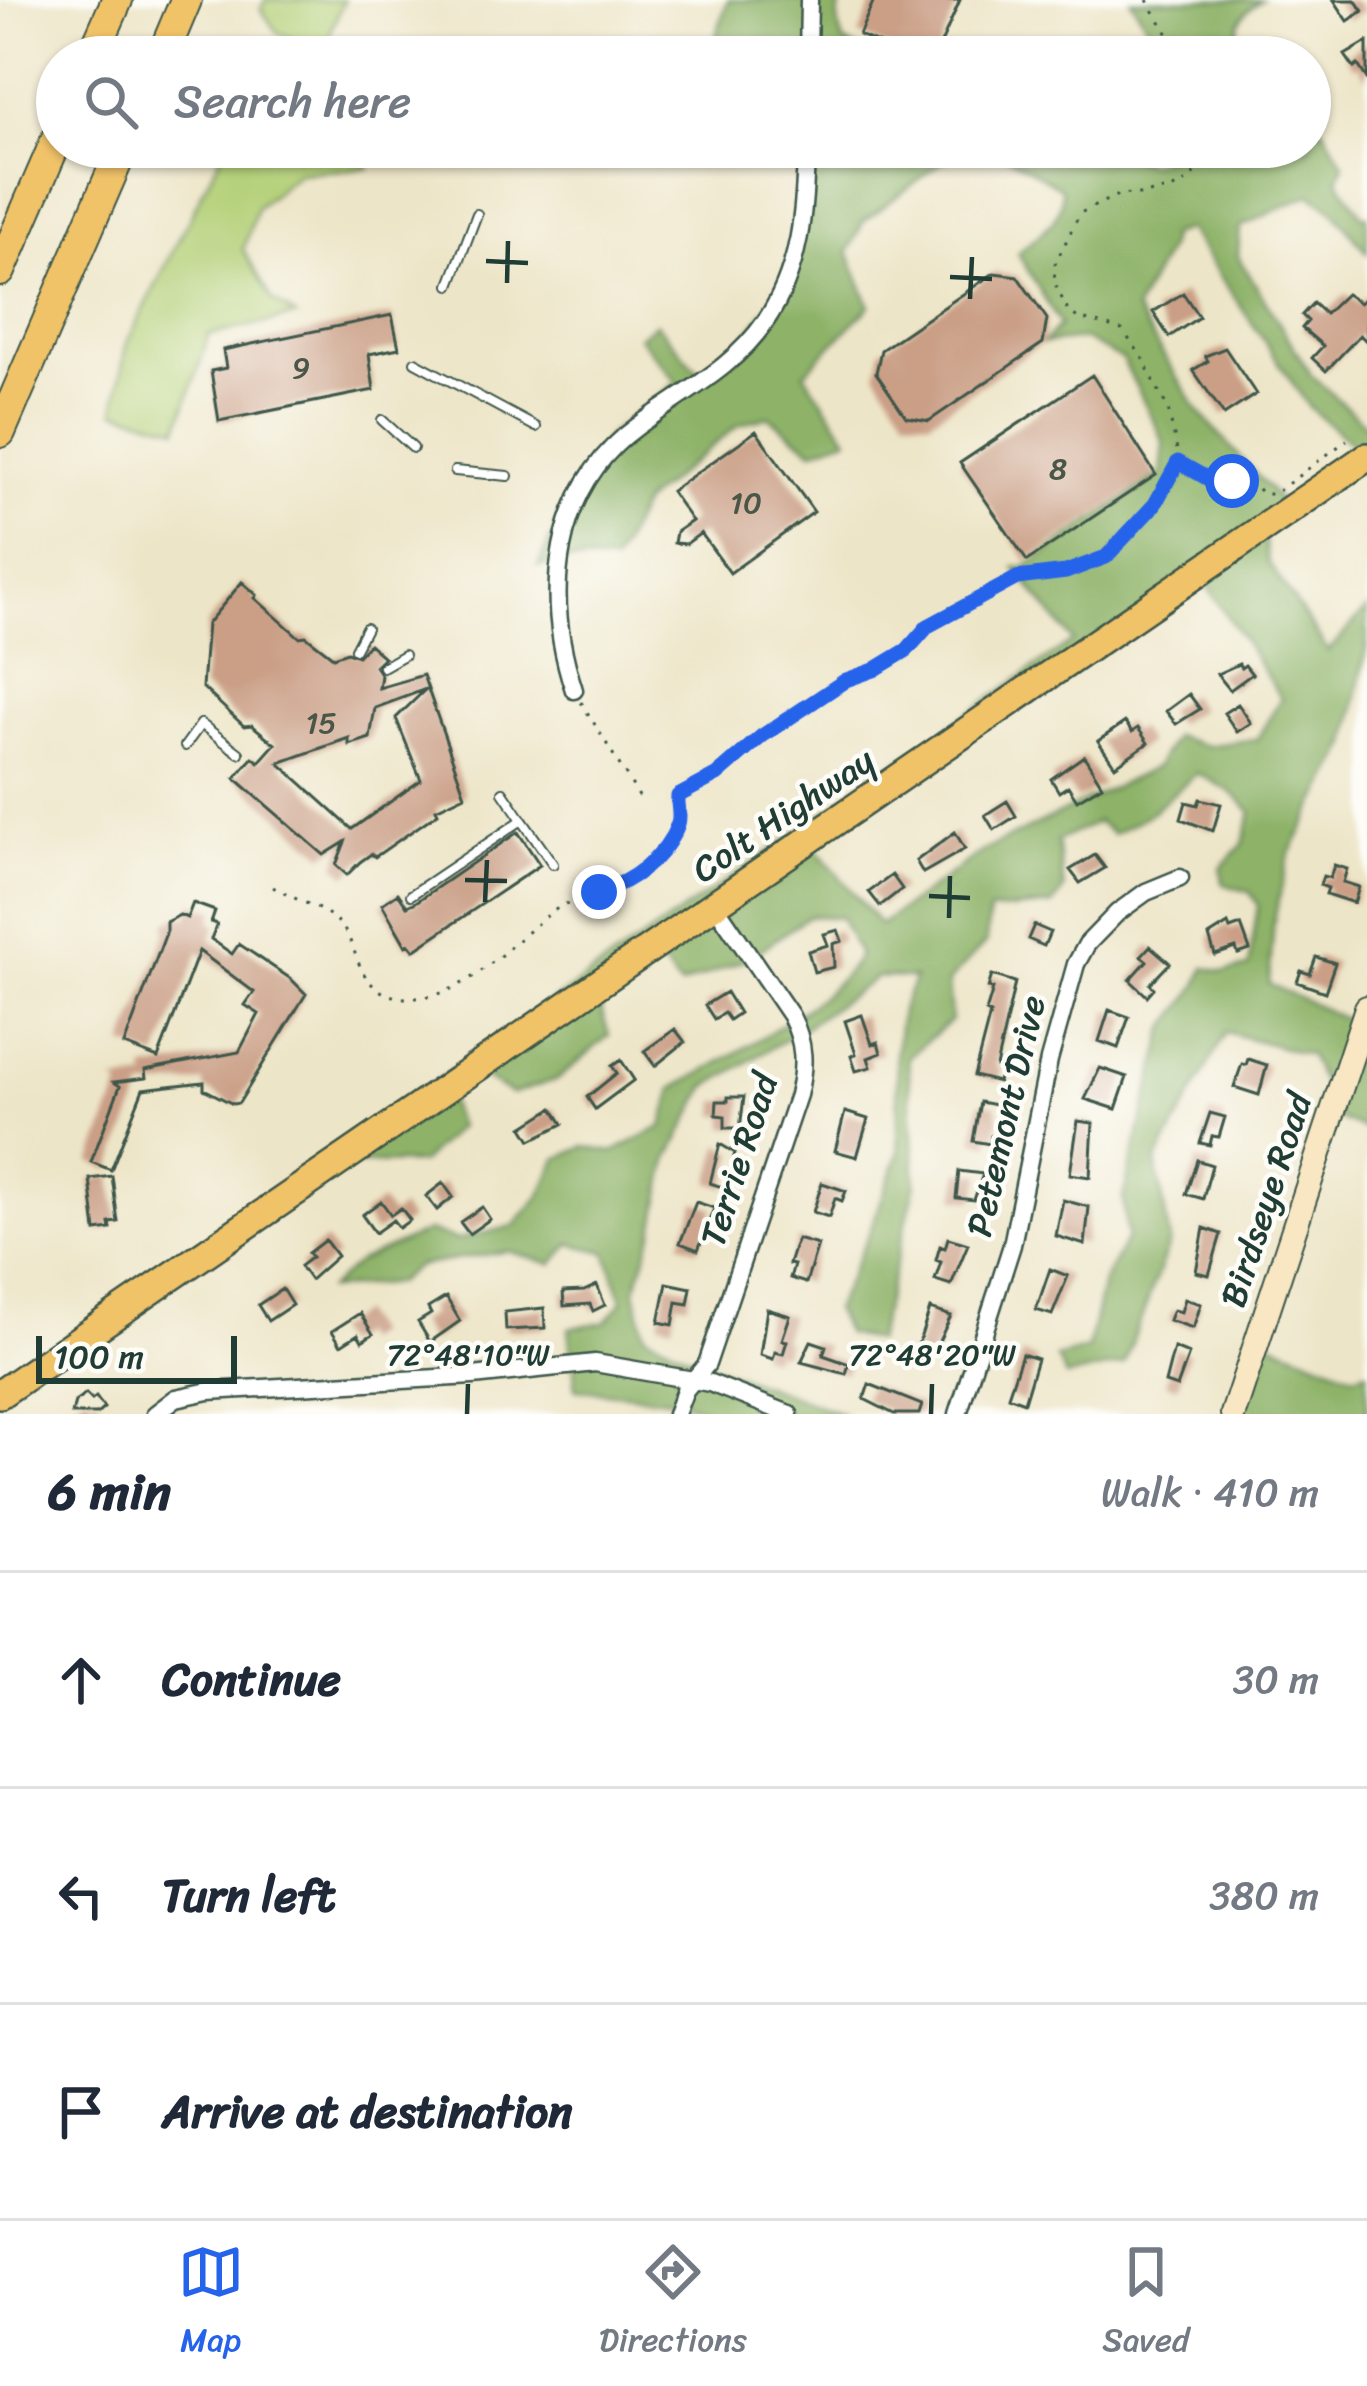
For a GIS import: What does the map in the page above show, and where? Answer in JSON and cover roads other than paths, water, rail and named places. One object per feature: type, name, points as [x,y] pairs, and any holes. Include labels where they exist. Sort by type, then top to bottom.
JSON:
[{"type":"highway","points":[[101,36],[117,0]]},
{"type":"highway","points":[[171,36],[186,0]]},
{"type":"highway","points":[[0,271],[44,168]]},
{"type":"highway","points":[[0,432],[114,168]]},
{"type":"highway","name":"Colt Highway","points":[[0,1394],[716,905],[1357,448]]},
{"type":"main road","name":"Birdseye Road","points":[[1233,1414],[1367,1008]]},
{"type":"street","points":[[808,36],[809,0]]},
{"type":"street","points":[[574,690],[562,652],[555,599],[559,554],[578,496],[615,445],[724,367],[765,322],[785,284],[800,239],[805,168]]},
{"type":"street","name":"Petemont Drive","points":[[958,1414],[1012,1244],[1049,1060],[1076,964],[1087,944],[1117,913],[1146,892],[1180,878]]},
{"type":"street","name":"Terrie Road","points":[[676,1414],[685,1390],[707,1364],[798,1095],[804,1061],[791,1016],[716,905]]},
{"type":"street","points":[[154,1414],[190,1394],[473,1376],[570,1363],[622,1365],[695,1379],[789,1414]]},
{"type":"lane","points":[[450,286],[477,214]]},
{"type":"lane","points":[[415,362],[536,427]]},
{"type":"lane","points":[[382,420],[413,448]]},
{"type":"lane","points":[[455,471],[508,476]]},
{"type":"lane","points":[[355,649],[366,628]]},
{"type":"lane","points":[[382,667],[404,655]]},
{"type":"lane","points":[[185,746],[201,724],[238,753]]},
{"type":"lane","points":[[503,792],[553,864]]},
{"type":"lane","points":[[411,896],[522,820]]}]
